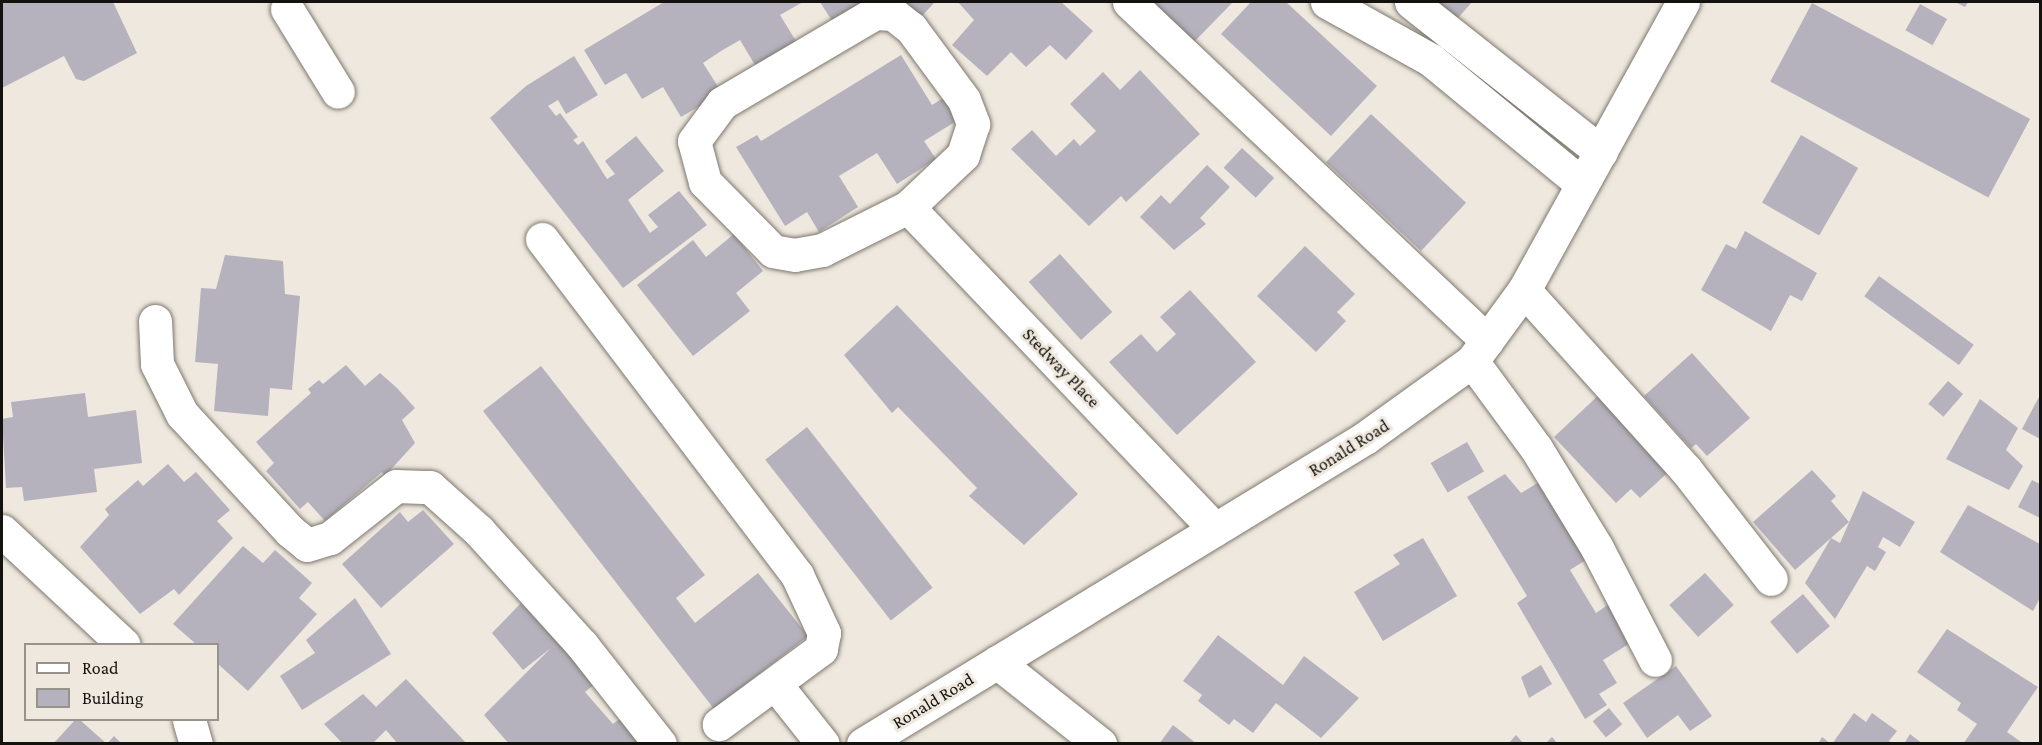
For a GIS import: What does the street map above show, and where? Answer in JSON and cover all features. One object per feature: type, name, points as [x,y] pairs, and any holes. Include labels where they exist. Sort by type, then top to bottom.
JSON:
[{"type":"street","points":[[1130,2],[1479,351],[1591,538],[1655,660]]},
{"type":"street","points":[[1327,2],[1431,60],[1582,184]]},
{"type":"street","points":[[1411,2],[1601,152]]},
{"type":"street","name":"Ronald Road","points":[[863,744],[1406,412],[1479,351],[1524,290],[1683,2]]},
{"type":"street","points":[[287,9],[338,92]]},
{"type":"street","points":[[875,13],[894,14],[911,28],[964,100],[973,124],[963,155],[908,207],[822,250],[795,255],[773,251],[705,182],[694,141],[722,103],[875,13]]},
{"type":"street","name":"Stedway Place","points":[[908,207],[1215,529]]},
{"type":"street","points":[[542,239],[808,594],[825,643],[776,685],[719,724]]},
{"type":"street","points":[[1524,290],[1686,470],[1771,579]]},
{"type":"street","points":[[156,321],[157,364],[182,414],[290,531],[307,545],[330,538],[396,486],[430,487],[480,531],[582,645],[660,744]]},
{"type":"street","points":[[2,531],[121,643]]},
{"type":"street","points":[[997,663],[1100,744]]},
{"type":"street","points":[[776,685],[823,744]]},
{"type":"street","points":[[189,721],[196,744]]},
{"type":"building","points":[[2,2],[113,2],[137,53],[84,81],[76,79],[64,56],[2,88]]},
{"type":"building","points":[[664,2],[803,2],[780,15],[799,46],[758,70],[740,40],[721,51],[703,63],[722,93],[681,117],[663,87],[642,99],[626,73],[605,85],[584,50]]},
{"type":"building","points":[[820,2],[871,2],[834,24]]},
{"type":"building","points":[[902,2],[935,2],[921,17]]},
{"type":"building","points":[[958,2],[1061,2],[1093,31],[1066,60],[1050,45],[1026,67],[1011,52],[987,76],[952,45],[974,20]]},
{"type":"building","points":[[1151,2],[1233,2],[1194,42]]},
{"type":"building","points":[[1251,2],[1286,2],[1377,86],[1331,136],[1221,34]]},
{"type":"building","points":[[1437,2],[1472,2],[1458,18]]},
{"type":"building","points":[[1955,2],[1968,2],[1965,7]]},
{"type":"building","points":[[1812,3],[2030,119],[1988,198],[1770,82]]},
{"type":"building","points":[[1920,4],[1947,19],[1933,45],[1905,30]]},
{"type":"building","points":[[901,55],[932,105],[948,95],[963,117],[924,141],[936,159],[897,184],[877,153],[839,176],[858,207],[819,232],[807,212],[785,226],[736,147],[757,135],[761,141]]},
{"type":"building","points":[[574,56],[598,95],[566,114],[558,100],[548,106],[556,116],[560,113],[578,137],[573,140],[578,145],[583,141],[607,179],[615,174],[605,161],[636,136],[664,171],[628,200],[650,233],[658,227],[648,215],[679,191],[707,225],[623,288],[490,118],[526,86]]},
{"type":"building","points":[[1140,70],[1200,134],[1126,202],[1121,196],[1089,226],[1011,149],[1032,130],[1056,156],[1074,139],[1080,146],[1096,131],[1070,104],[1103,72],[1120,90]]},
{"type":"building","points":[[1371,114],[1466,203],[1421,251],[1326,162]]},
{"type":"building","points":[[1801,135],[1858,168],[1819,236],[1762,203]]},
{"type":"building","points":[[1242,148],[1274,178],[1256,198],[1224,168]]},
{"type":"building","points":[[1207,165],[1230,187],[1200,218],[1206,224],[1174,250],[1140,217],[1161,195],[1170,204]]},
{"type":"building","points":[[1745,231],[1817,273],[1802,301],[1790,295],[1771,331],[1701,290],[1726,244],[1736,249]]},
{"type":"building","points":[[734,234],[763,271],[736,293],[750,311],[693,356],[637,285],[693,240],[706,257]]},
{"type":"building","points":[[1305,246],[1355,294],[1337,312],[1346,321],[1316,352],[1257,296]]},
{"type":"building","points":[[1060,254],[1112,312],[1081,340],[1029,282]]},
{"type":"building","points":[[225,255],[283,261],[285,294],[300,296],[292,390],[270,388],[268,416],[214,411],[218,364],[195,362],[201,288],[216,289]]},
{"type":"building","points":[[1879,276],[1974,345],[1959,365],[1864,296]]},
{"type":"building","points":[[1190,290],[1256,362],[1177,435],[1109,362],[1141,334],[1157,352],[1176,334],[1160,317]]},
{"type":"building","points":[[897,305],[1078,494],[1024,545],[969,496],[977,488],[898,407],[892,413],[844,355]]},
{"type":"building","points":[[1692,353],[1750,418],[1707,456],[1696,444],[1691,448],[1644,396]]},
{"type":"building","points":[[346,365],[365,386],[380,373],[415,408],[402,420],[415,443],[385,476],[382,472],[325,521],[308,502],[300,509],[266,471],[274,463],[256,442],[311,393],[308,389],[319,380],[323,384]]},
{"type":"building","points":[[541,366],[705,575],[676,598],[695,623],[758,573],[808,636],[714,709],[483,411]]},
{"type":"building","points":[[1948,381],[1963,394],[1943,417],[1928,404]]},
{"type":"building","points":[[1603,391],[1674,467],[1640,498],[1631,489],[1616,503],[1554,437]]},
{"type":"building","points":[[85,393],[88,417],[136,410],[142,463],[94,469],[97,492],[24,501],[22,487],[6,488],[2,419],[13,417],[11,402]]},
{"type":"building","points":[[2040,395],[2040,439],[2022,429]]},
{"type":"building","points":[[1980,399],[2018,428],[2006,450],[2023,466],[2009,490],[1946,459]]},
{"type":"building","points":[[807,427],[933,588],[891,620],[765,460]]},
{"type":"building","points":[[1467,442],[1484,471],[1448,492],[1431,463]]},
{"type":"building","points":[[168,464],[184,482],[196,472],[230,510],[217,521],[233,538],[179,595],[174,589],[140,614],[80,547],[109,515],[105,509],[138,480],[143,486]]},
{"type":"building","points":[[1812,470],[1836,496],[1831,501],[1849,522],[1795,570],[1753,522]]},
{"type":"building","points":[[1505,474],[1521,493],[1544,479],[1589,558],[1570,570],[1596,613],[1609,604],[1632,642],[1603,660],[1617,683],[1599,694],[1607,705],[1585,719],[1517,603],[1527,596],[1467,497]]},
{"type":"building","points":[[2032,480],[2040,484],[2040,518],[2018,507]]},
{"type":"building","points":[[1863,491],[1915,522],[1900,547],[1883,537],[1878,547],[1886,552],[1875,571],[1867,566],[1835,619],[1805,583],[1831,538],[1840,543]]},
{"type":"building","points":[[1968,505],[2040,544],[2040,598],[2033,611],[1940,552]]},
{"type":"building","points":[[423,510],[454,544],[381,608],[342,564],[400,512],[408,522]]},
{"type":"building","points":[[1423,538],[1457,596],[1383,641],[1354,592],[1400,564],[1393,555]]},
{"type":"building","points":[[243,546],[263,563],[275,550],[312,583],[299,598],[317,614],[248,691],[219,665],[219,643],[195,643],[173,624]]},
{"type":"building","points":[[1705,573],[1734,605],[1698,637],[1669,605]]},
{"type":"building","points":[[1803,594],[1830,626],[1797,654],[1770,622]]},
{"type":"building","points":[[355,598],[391,654],[302,710],[280,676],[315,653],[306,640]]},
{"type":"building","points":[[521,603],[596,683],[585,692],[613,724],[626,714],[651,744],[509,744],[484,715],[551,648],[523,670],[492,633]]},
{"type":"building","points":[[1947,629],[2038,687],[2007,732],[2024,744],[1963,744],[1977,724],[1957,710],[1961,703],[1917,672]]},
{"type":"building","points":[[1218,635],[1283,685],[1304,656],[1359,698],[1321,738],[1276,703],[1253,733],[1234,719],[1229,725],[1198,701],[1202,695],[1183,681]]},
{"type":"building","points":[[1541,665],[1552,684],[1529,698],[1521,677]]},
{"type":"building","points":[[1676,666],[1712,716],[1690,731],[1678,715],[1647,738],[1623,703]]},
{"type":"building","points":[[406,679],[467,744],[398,744],[386,730],[372,744],[343,744],[324,724],[363,694],[376,707]]},
{"type":"building","points":[[1609,708],[1622,724],[1606,738],[1593,721]]},
{"type":"building","points":[[1854,713],[1866,722],[1872,713],[1897,731],[1889,741],[1893,744],[1832,744]]},
{"type":"building","points":[[74,721],[81,721],[107,744],[53,744]]},
{"type":"building","points":[[1173,725],[1197,744],[1159,744]]},
{"type":"building","points":[[1910,734],[1923,744],[1904,744]]},
{"type":"building","points":[[1516,735],[1524,744],[1508,744]]},
{"type":"building","points":[[114,736],[122,744],[107,744]]},
{"type":"building","points":[[1552,737],[1558,744],[1545,744]]},
{"type":"building","points":[[1822,737],[1831,744],[1818,744]]}]
